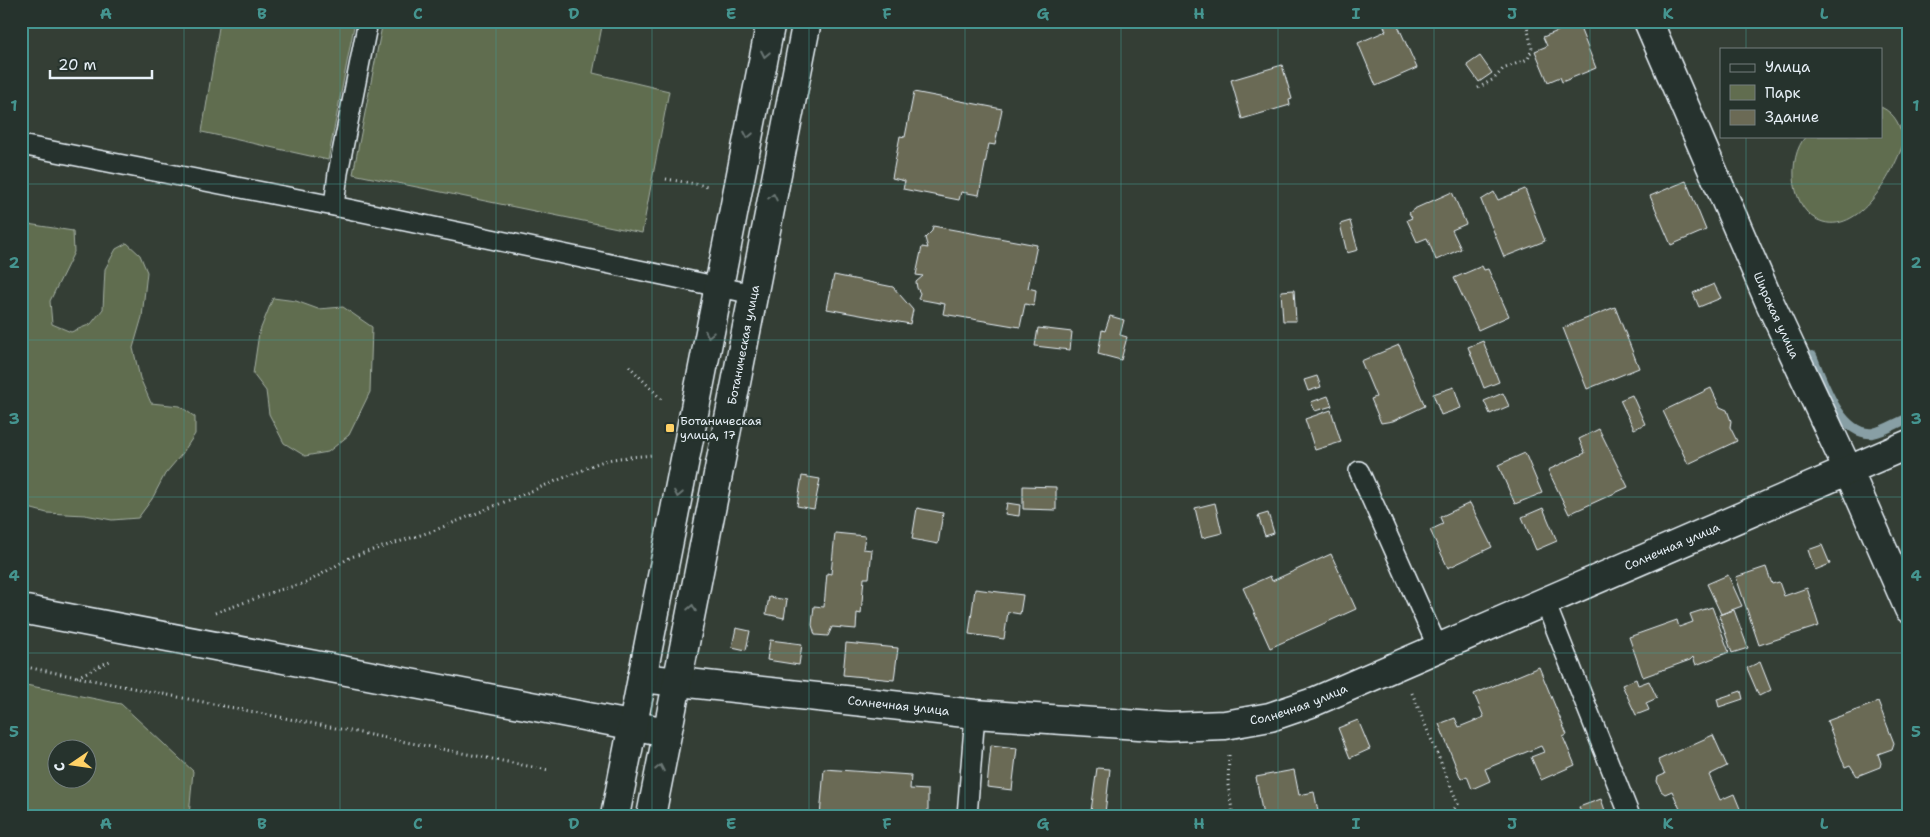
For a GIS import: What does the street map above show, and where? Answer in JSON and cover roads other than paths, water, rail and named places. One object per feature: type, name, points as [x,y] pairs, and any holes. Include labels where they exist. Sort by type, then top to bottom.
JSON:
[{"type":"street","points":[[615,816],[771,21]]},
{"type":"street","name":"Широкая улица","points":[[1648,21],[1770,303],[1848,470],[1909,609]]},
{"type":"street","name":"Ботаническая улица","points":[[651,816],[753,294],[801,22]]},
{"type":"street","name":"Солнечная улица","points":[[642,678],[974,714],[1169,727],[1226,725],[1270,717],[1311,703],[1909,444]]},
{"type":"street","points":[[21,609],[667,732]]},
{"type":"lane","points":[[334,206],[338,173],[368,21]]},
{"type":"lane","points":[[21,145],[334,206],[753,294]]},
{"type":"lane","points":[[1359,471],[1438,648]]},
{"type":"lane","points":[[1545,602],[1630,816]]},
{"type":"lane","points":[[967,816],[974,714]]},
{"type":"waterway","points":[[1812,356],[1834,405],[1851,426],[1861,432],[1873,433],[1909,418]]},
{"type":"place","name":"Ботаническая улица, 17","points":[[670,428]]}]
